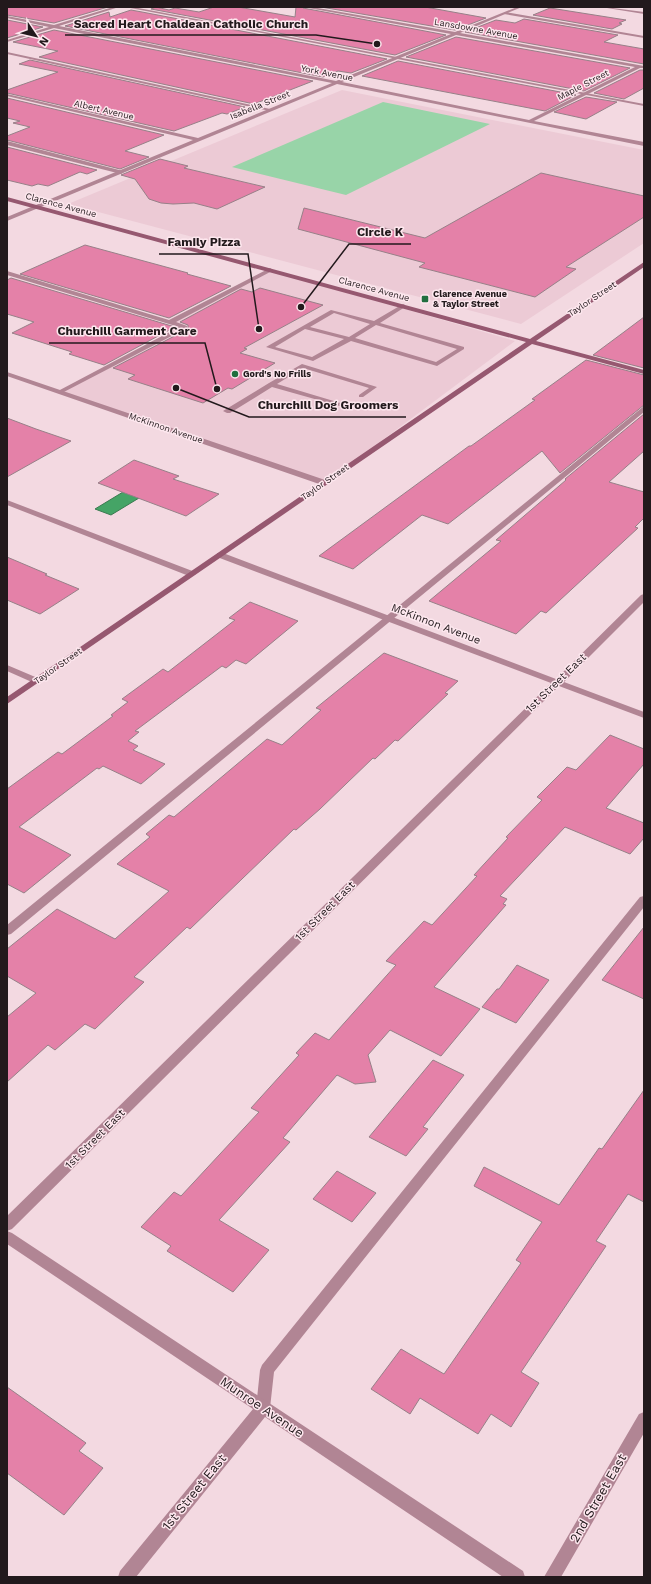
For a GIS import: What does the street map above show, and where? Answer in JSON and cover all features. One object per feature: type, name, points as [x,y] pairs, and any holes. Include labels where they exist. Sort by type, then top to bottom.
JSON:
[{"type":"main road","name":"Clarence Avenue","points":[[7,199],[644,372]]},
{"type":"main road","name":"Taylor Street","points":[[7,701],[644,264]]},
{"type":"street","points":[[7,41],[117,7]]},
{"type":"street","points":[[126,7],[644,105]]},
{"type":"street","name":"Lansdowne Avenue","points":[[305,7],[643,65]]},
{"type":"street","name":"Isabella Street","points":[[7,219],[520,7]]},
{"type":"street","points":[[607,7],[644,13]]},
{"type":"street","points":[[504,13],[644,37]]},
{"type":"street","name":"York Avenue","points":[[7,17],[644,144]]},
{"type":"street","points":[[7,53],[270,110]]},
{"type":"street","name":"Maple Street","points":[[530,121],[643,65]]},
{"type":"street","name":"Albert Avenue","points":[[7,95],[198,140]]},
{"type":"street","points":[[7,143],[121,172]]},
{"type":"street","points":[[169,323],[270,270]]},
{"type":"street","points":[[7,273],[185,327],[60,392]]},
{"type":"street","points":[[227,410],[350,339],[403,306]]},
{"type":"street","points":[[304,327],[437,364],[462,348],[333,311],[304,327],[269,347],[313,359]]},
{"type":"street","points":[[302,366],[374,387],[361,396]]},
{"type":"street","name":"McKinnon Avenue","points":[[7,374],[325,483]]},
{"type":"street","points":[[271,384],[345,406]]},
{"type":"street","points":[[7,931],[644,408]]},
{"type":"street","points":[[7,502],[192,574]]},
{"type":"street","name":"McKinnon Avenue","points":[[220,555],[644,715]]},
{"type":"street","name":"1st Street East","points":[[7,1225],[644,597]]},
{"type":"street","points":[[7,668],[37,681]]},
{"type":"street","points":[[262,1408],[266,1370],[644,900]]},
{"type":"street","name":"Munroe Avenue","points":[[7,1237],[517,1577]]},
{"type":"street","name":"1st Street East","points":[[126,1577],[262,1408]]},
{"type":"street","name":"2nd Street East","points":[[552,1577],[644,1419]]},
{"type":"shaded area","points":[[342,90],[644,150],[644,243],[521,324],[68,204]]},
{"type":"shaded area","points":[[383,102],[490,124],[346,195],[232,167]]},
{"type":"shaded area","points":[[270,270],[515,341],[325,483],[60,392],[184,327],[169,323]]},
{"type":"shaded area","points":[[123,492],[139,498],[111,515],[95,509]]},
{"type":"building","points":[[7,7],[108,7],[54,23],[7,15]]},
{"type":"building","points":[[156,7],[169,10],[175,8],[199,12],[214,7],[238,7],[295,17],[296,7],[302,7],[446,35],[395,55],[151,9]]},
{"type":"building","points":[[321,7],[425,7],[486,18],[455,30]]},
{"type":"building","points":[[550,8],[626,20],[619,23],[622,24],[612,29],[533,15]]},
{"type":"building","points":[[131,10],[387,59],[351,73],[338,71],[323,77],[65,26],[109,12],[110,17]]},
{"type":"building","points":[[524,19],[618,35],[604,42],[644,49],[644,64],[465,32],[496,20],[515,23]]},
{"type":"building","points":[[7,20],[43,27],[7,38]]},
{"type":"building","points":[[54,30],[313,81],[254,104],[39,57],[58,51],[13,42]]},
{"type":"building","points":[[456,37],[630,68],[584,91],[406,57]]},
{"type":"building","points":[[30,60],[245,107],[227,114],[222,113],[174,131],[7,93],[7,90],[58,72],[19,64]]},
{"type":"building","points":[[398,61],[576,95],[545,111],[362,76]]},
{"type":"building","points":[[640,70],[644,70],[644,88],[624,99],[594,93]]},
{"type":"building","points":[[586,97],[617,102],[586,119],[554,112]]},
{"type":"building","points":[[7,98],[164,135],[125,151],[149,157],[120,169],[7,140],[7,136],[30,127],[13,123],[20,121],[7,118]]},
{"type":"building","points":[[7,147],[97,170],[87,174],[80,172],[48,186],[38,184],[32,186],[7,180]]},
{"type":"building","points":[[160,159],[188,166],[184,168],[265,187],[217,209],[194,203],[161,203],[149,199],[135,179],[121,175]]},
{"type":"building","points":[[541,173],[644,196],[644,217],[566,267],[576,269],[535,297],[419,267],[425,263],[298,229],[304,208],[425,238]]},
{"type":"building","points":[[85,245],[231,286],[169,318],[20,274]]},
{"type":"building","points":[[11,278],[175,327],[104,365],[69,354],[72,352],[12,333],[34,322],[7,314],[7,280]]},
{"type":"building","points":[[260,288],[323,305],[244,348],[247,349],[240,353],[275,363],[232,389],[228,388],[203,403],[128,379],[135,375],[113,368],[188,329],[188,325],[180,322],[241,289],[252,292]]},
{"type":"building","points":[[644,317],[644,368],[593,355],[624,332]]},
{"type":"building","points":[[586,360],[644,375],[644,405],[560,473],[542,451],[448,524],[422,515],[353,569],[319,556],[469,446],[535,400],[532,399]]},
{"type":"building","points":[[644,414],[644,451],[609,482],[644,492],[644,518],[635,527],[638,528],[546,613],[541,611],[516,634],[429,601],[501,541],[496,540],[566,480],[565,479]]},
{"type":"building","points":[[7,418],[36,429],[71,441],[7,477]]},
{"type":"building","points":[[134,460],[179,476],[173,479],[219,494],[186,516],[98,483]]},
{"type":"building","points":[[7,557],[79,589],[40,614],[7,600]]},
{"type":"building","points":[[250,602],[298,621],[246,664],[236,660],[226,668],[222,666],[135,731],[139,732],[128,741],[138,746],[133,750],[165,764],[141,784],[103,766],[99,769],[97,768],[19,827],[71,855],[24,893],[7,884],[7,789],[58,752],[62,754],[113,716],[111,715],[128,702],[122,699],[163,669],[168,672],[235,620],[229,618]]},
{"type":"building","points":[[384,653],[458,681],[445,693],[448,694],[398,741],[395,740],[375,759],[373,758],[320,809],[296,830],[294,829],[190,929],[187,927],[134,977],[144,982],[95,1029],[85,1024],[55,1050],[48,1045],[7,1082],[7,1017],[36,993],[7,976],[7,949],[57,909],[115,939],[169,891],[117,864],[150,837],[146,834],[169,815],[174,817],[267,739],[282,745],[321,710],[316,708]]},
{"type":"building","points":[[610,735],[644,749],[644,764],[606,808],[644,823],[644,838],[630,854],[565,827],[500,896],[507,899],[503,904],[506,905],[434,987],[480,1009],[441,1056],[390,1030],[368,1055],[376,1082],[355,1084],[337,1075],[283,1138],[290,1142],[219,1220],[269,1250],[233,1292],[167,1251],[171,1246],[141,1227],[174,1192],[181,1196],[259,1112],[251,1108],[299,1055],[296,1053],[315,1033],[329,1040],[396,965],[386,961],[424,921],[432,925],[477,876],[474,875],[508,838],[506,837],[542,800],[537,797],[567,767],[576,770]]},
{"type":"building","points":[[644,927],[644,999],[602,980]]},
{"type":"building","points":[[517,965],[549,980],[516,1023],[482,1007],[497,989],[499,989]]},
{"type":"building","points":[[433,1060],[464,1075],[423,1127],[428,1129],[406,1156],[369,1137]]},
{"type":"building","points":[[644,1090],[644,1202],[628,1194],[596,1241],[606,1246],[521,1372],[539,1383],[511,1427],[491,1414],[478,1434],[420,1398],[410,1414],[371,1389],[401,1349],[444,1374],[521,1263],[516,1260],[542,1222],[474,1186],[484,1167],[559,1205],[599,1148],[602,1149]]},
{"type":"building","points":[[337,1171],[376,1193],[352,1222],[313,1199]]},
{"type":"building","points":[[7,1387],[86,1443],[79,1451],[103,1468],[64,1515],[7,1473]]},
{"type":"place","name":"Sacred Heart Chaldean Catholic Church","points":[[377,44]]},
{"type":"place","name":"Clarence Avenue & Taylor Street","points":[[425,299]]},
{"type":"place","name":"Circle K","points":[[301,307]]},
{"type":"place","name":"Family Pizza","points":[[259,329]]},
{"type":"place","name":"Gord's No Frills","points":[[235,374]]},
{"type":"place","name":"Churchill Dog Groomers","points":[[176,388]]},
{"type":"place","name":"Churchill Garment Care","points":[[217,389]]}]
